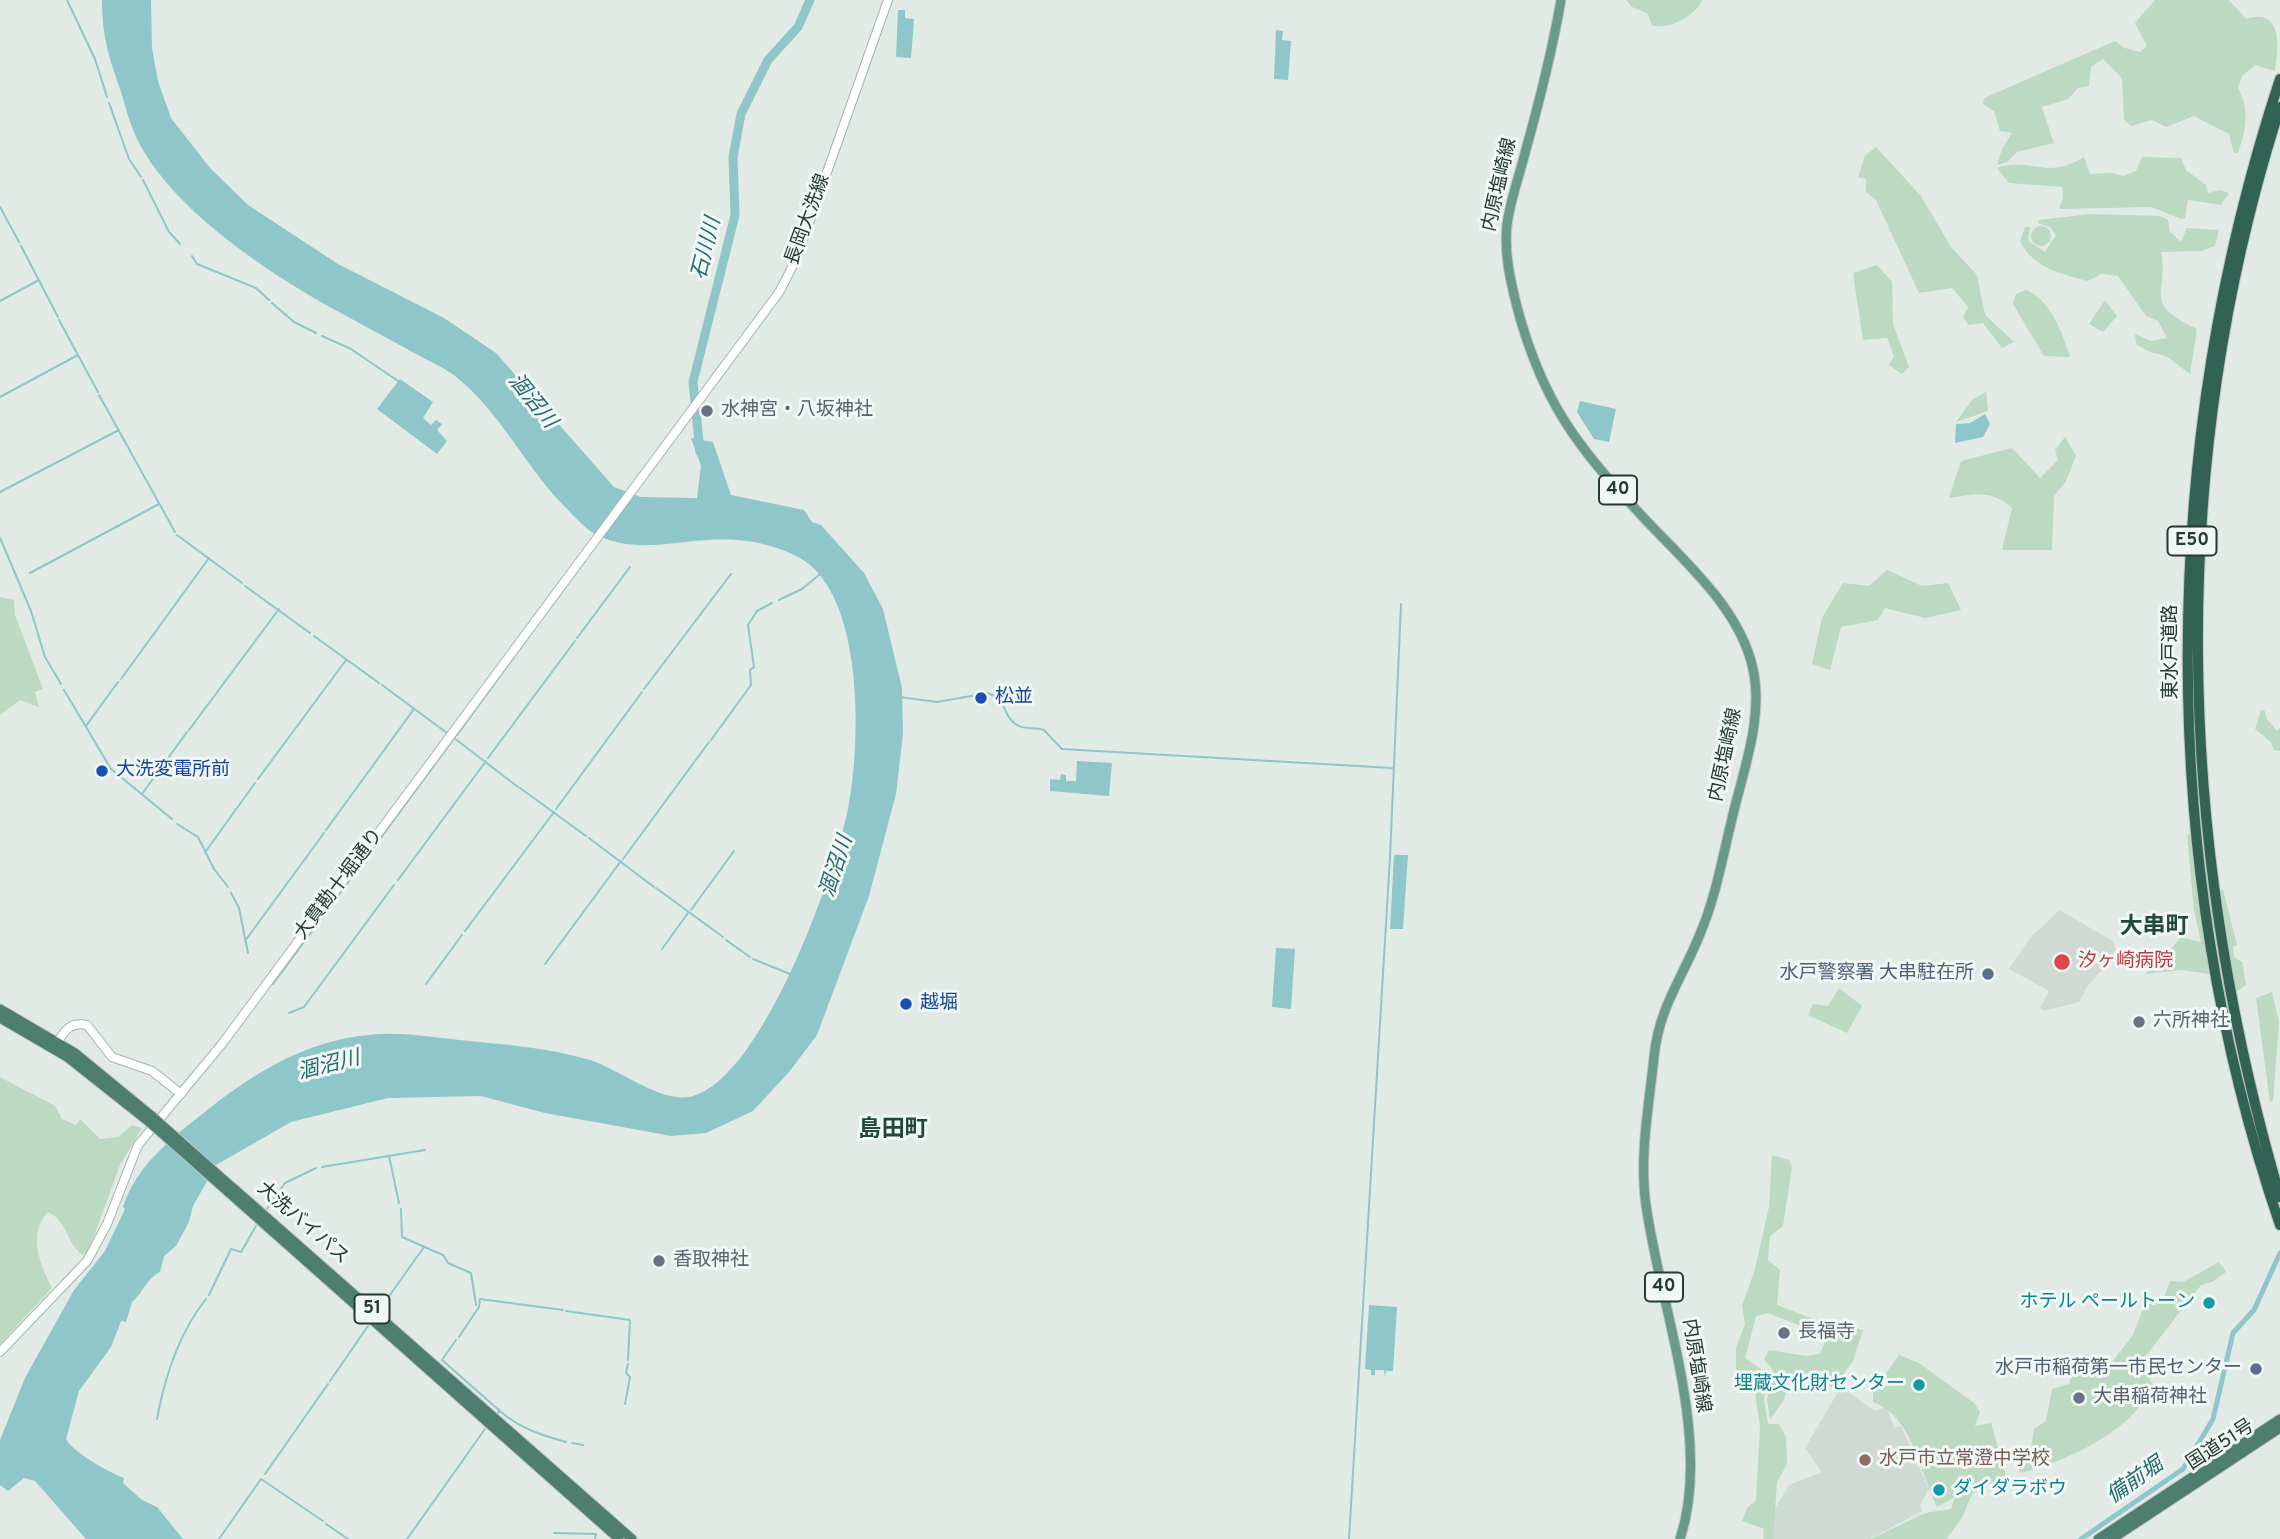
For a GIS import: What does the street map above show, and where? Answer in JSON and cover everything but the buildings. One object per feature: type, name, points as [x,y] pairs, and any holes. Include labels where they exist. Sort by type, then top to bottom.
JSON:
[{"type":"highway","name":"東水戸道路","points":[[2279,81],[2247,192],[2222,301],[2202,428],[2194,513],[2189,624],[2193,788],[2204,895],[2229,1016],[2280,1226]]},
{"type":"highway","name":"東水戸道路","points":[[2226,1002],[2202,789],[2197,649],[2202,514],[2210,428],[2226,326],[2245,236],[2280,107]]},
{"type":"highway","name":"大洗バイパス","points":[[0,1009],[56,1045],[151,1120],[632,1539]]},
{"type":"highway","name":"大洗バイパス","points":[[0,1018],[56,1045]]},
{"type":"highway","name":"東水戸道路","points":[[2266,1167],[2280,1197]]},
{"type":"highway","name":"大洗バイパス","points":[[230,1189],[314,1269],[619,1539]]},
{"type":"highway","name":"国道51号","points":[[2098,1539],[2280,1419]]},
{"type":"highway","name":"国道51号","points":[[2112,1539],[2280,1429]]},
{"type":"main road","name":"長岡大洗線","points":[[686,416],[772,303],[792,269],[888,0]]},
{"type":"main road","name":"内原塩崎線","points":[[1561,0],[1506,229],[1509,274],[1527,344],[1550,400],[1577,443],[1728,613],[1749,654],[1755,686],[1752,734],[1713,895],[1696,944],[1659,1022],[1646,1138],[1644,1187],[1647,1211],[1675,1344],[1692,1467],[1690,1497],[1680,1539]]},
{"type":"main road","name":"大貫勘十堀通り","points":[[0,1352],[87,1261],[107,1224],[138,1145],[181,1094],[361,858],[686,416]]},
{"type":"main road","points":[[56,1045],[72,1024],[87,1025],[112,1057],[152,1070],[181,1094]]},
{"type":"shaded area","name":"汐ヶ崎病院","points":[[2059,910],[2113,941],[2117,954],[2088,985],[2079,1002],[2044,1011],[2040,1008],[2049,991],[2009,969],[2030,938]]},
{"type":"shaded area","name":"水戸市立常澄中学校","points":[[1841,1387],[1875,1411],[1886,1407],[1895,1428],[1901,1426],[1929,1489],[1920,1505],[1922,1511],[1870,1539],[1763,1539],[1763,1529],[1789,1485],[1822,1472],[1805,1448]]},
{"type":"green space","points":[[1626,0],[1702,0],[1687,17],[1673,24],[1658,26],[1652,25],[1647,13],[1632,7]]},
{"type":"green space","points":[[2155,0],[2229,0],[2246,19],[2266,18],[2275,30],[2275,71],[2255,65],[2242,76],[2238,88],[2246,120],[2238,153],[2234,153],[2229,134],[2194,116],[2166,127],[2152,120],[2131,126],[2124,119],[2122,78],[2103,59],[2091,67],[2089,86],[2078,88],[2068,99],[2042,107],[2054,143],[2017,152],[2007,162],[1997,165],[2002,149],[2012,133],[2000,131],[1994,111],[1983,104],[1984,98],[2115,41],[2125,48],[2140,52],[2147,46],[2135,23]]},
{"type":"green space","points":[[1876,147],[1921,196],[1951,247],[1977,275],[1985,315],[2014,342],[2002,348],[1983,323],[1969,325],[1963,317],[1968,307],[1952,288],[1919,293],[1876,200],[1866,192],[1866,179],[1858,177],[1865,156]]},
{"type":"green space","points":[[2084,157],[2090,174],[2112,173],[2123,176],[2136,171],[2142,157],[2181,158],[2186,170],[2206,185],[2208,193],[2220,190],[2229,193],[2221,205],[2188,200],[2185,218],[2181,219],[2151,207],[2059,209],[2063,198],[2062,187],[2009,183],[1997,168],[2009,165],[2058,167]]},
{"type":"green space","points":[[2090,214],[2160,216],[2168,220],[2170,232],[2181,242],[2187,228],[2219,230],[2215,246],[2202,251],[2161,252],[2163,304],[2169,312],[2197,329],[2190,374],[2166,356],[2150,352],[2136,344],[2135,334],[2151,341],[2167,338],[2158,321],[2146,316],[2118,276],[2101,274],[2088,281],[2058,272],[2032,258],[2020,241],[2025,227],[2030,227],[2028,241],[2045,252],[2056,235],[2050,227],[2038,223],[2039,220]]},
{"type":"green space","points":[[2041,226],[2048,229],[2051,236],[2048,243],[2041,246],[2034,243],[2031,236],[2034,229]]},
{"type":"green space","points":[[1877,265],[1892,282],[1893,324],[1909,367],[1902,374],[1889,365],[1894,356],[1887,338],[1863,340],[1853,273]]},
{"type":"green space","points":[[2026,290],[2049,309],[2070,357],[2044,356],[2013,304],[2016,294]]},
{"type":"green space","points":[[2105,300],[2117,316],[2103,332],[2089,324]]},
{"type":"green space","points":[[1986,392],[1988,411],[1956,422],[1972,400]]},
{"type":"green space","points":[[2065,437],[2076,456],[2066,481],[2054,496],[2052,550],[2002,550],[2012,508],[1990,495],[1949,498],[1961,461],[2012,448],[2040,478],[2058,460],[2055,450]]},
{"type":"green space","points":[[1887,570],[1922,586],[1948,583],[1961,610],[1925,618],[1885,608],[1878,620],[1841,627],[1830,670],[1812,664],[1822,618],[1843,583],[1869,586]]},
{"type":"green space","points":[[0,597],[14,600],[15,615],[43,689],[35,692],[39,707],[20,700],[0,715]]},
{"type":"green space","points":[[2261,710],[2265,711],[2267,719],[2277,731],[2280,728],[2280,751],[2274,750],[2271,742],[2255,729]]},
{"type":"green space","points":[[2190,834],[2209,974],[2182,970],[2145,974],[2181,937],[2201,942],[2194,910],[2187,835]]},
{"type":"green space","points":[[2220,890],[2223,890],[2237,945],[2233,947],[2234,957],[2242,962],[2246,985],[2236,992]]},
{"type":"green space","points":[[1839,988],[1862,1006],[1847,1033],[1808,1015],[1813,1004],[1828,1006]]},
{"type":"green space","points":[[2272,992],[2279,1022],[2273,1101],[2270,1102],[2256,998]]},
{"type":"green space","points":[[0,1077],[55,1106],[62,1119],[76,1125],[80,1119],[100,1139],[118,1137],[132,1125],[142,1128],[120,1165],[88,1253],[81,1254],[76,1249],[54,1216],[48,1212],[42,1221],[38,1230],[38,1249],[52,1288],[0,1344]]},
{"type":"green space","points":[[1772,1155],[1789,1160],[1792,1167],[1783,1226],[1770,1236],[1768,1260],[1780,1270],[1777,1305],[1826,1324],[1824,1335],[1768,1313],[1756,1316],[1745,1358],[1769,1375],[1764,1401],[1768,1424],[1779,1424],[1786,1437],[1787,1464],[1777,1482],[1773,1539],[1764,1539],[1765,1529],[1742,1521],[1747,1508],[1756,1500],[1760,1427],[1754,1385],[1736,1370],[1736,1348],[1745,1324],[1742,1306],[1755,1269],[1769,1207]]},
{"type":"green space","points":[[2219,1262],[2226,1272],[2212,1282],[2201,1285],[2141,1362],[2153,1385],[2134,1413],[2094,1444],[2049,1464],[2020,1473],[2016,1464],[2031,1449],[2034,1429],[2046,1421],[2052,1389],[2069,1384],[2074,1364],[2085,1354],[2112,1362],[2133,1335],[2143,1309],[2150,1301],[2163,1300],[2170,1281],[2183,1282]]},
{"type":"green space","points":[[1836,1324],[1863,1330],[1853,1361],[1834,1387],[1788,1383],[1784,1400],[1770,1419],[1767,1399],[1773,1370],[1764,1360],[1769,1350],[1806,1356],[1820,1354],[1827,1337],[1831,1338]]},
{"type":"green space","points":[[1899,1355],[1919,1363],[1974,1403],[1980,1412],[1975,1426],[1991,1423],[2006,1475],[1972,1494],[1962,1518],[1946,1539],[1871,1539],[1925,1513],[1951,1509],[1955,1497],[1937,1507],[1906,1433],[1887,1409],[1873,1402],[1873,1391]]},
{"type":"water","name":"涸沼川","points":[[102,0],[151,0],[152,48],[158,81],[171,118],[210,168],[248,205],[338,264],[444,318],[496,353],[614,487],[641,497],[697,498],[701,466],[691,438],[713,442],[731,495],[804,510],[812,522],[821,525],[864,573],[883,609],[902,688],[903,734],[896,794],[869,896],[817,1035],[789,1072],[753,1111],[706,1133],[672,1136],[545,1113],[481,1096],[388,1098],[291,1122],[216,1165],[193,1206],[189,1222],[176,1246],[164,1256],[160,1272],[132,1302],[126,1322],[121,1321],[111,1347],[79,1391],[66,1439],[84,1456],[124,1478],[123,1483],[142,1500],[157,1507],[183,1539],[86,1539],[35,1481],[24,1478],[8,1491],[0,1485],[0,1440],[25,1378],[74,1290],[105,1251],[125,1209],[123,1207],[129,1193],[145,1167],[189,1124],[258,1074],[300,1052],[345,1038],[406,1034],[545,1050],[602,1064],[655,1091],[681,1097],[693,1096],[719,1081],[745,1052],[769,1014],[792,970],[828,879],[848,809],[856,712],[847,637],[837,604],[821,577],[800,558],[761,543],[745,541],[720,539],[647,545],[612,541],[595,534],[555,496],[487,407],[455,376],[276,274],[195,212],[152,164],[134,133],[106,44]]},
{"type":"water","points":[[898,10],[905,10],[905,18],[914,19],[911,58],[896,57]]},
{"type":"water","points":[[1276,30],[1283,31],[1282,40],[1291,41],[1288,80],[1274,79]]},
{"type":"water","points":[[400,379],[433,402],[423,418],[431,425],[436,420],[442,424],[437,430],[447,441],[437,454],[377,409]]},
{"type":"water","points":[[1580,401],[1616,409],[1609,442],[1594,439],[1577,412]]},
{"type":"water","points":[[1985,414],[1990,424],[1983,437],[1955,443],[1956,424],[1970,423]]},
{"type":"water","points":[[1077,761],[1112,763],[1109,796],[1050,791],[1050,779],[1060,780],[1061,774],[1066,775],[1066,781],[1076,781]]},
{"type":"water","points":[[1394,855],[1408,855],[1403,929],[1390,929]]},
{"type":"water","points":[[1276,948],[1295,949],[1291,1009],[1272,1007]]},
{"type":"water","points":[[1369,1305],[1397,1307],[1393,1371],[1386,1371],[1385,1377],[1384,1370],[1375,1370],[1375,1375],[1371,1375],[1371,1370],[1365,1369]]},
{"type":"waterway","points":[[67,0],[95,59],[107,97]]},
{"type":"waterway","name":"石川川","points":[[700,452],[693,382],[735,215],[733,157],[741,114],[768,60],[798,27],[810,0]]},
{"type":"waterway","points":[[109,103],[129,159],[141,177]]},
{"type":"waterway","points":[[143,180],[169,232],[180,244]]},
{"type":"waterway","points":[[0,207],[19,242]]},
{"type":"waterway","points":[[21,246],[58,317]]},
{"type":"waterway","points":[[192,256],[197,264],[256,288],[269,300]]},
{"type":"waterway","points":[[0,301],[39,280]]},
{"type":"waterway","points":[[272,303],[294,322],[316,333]]},
{"type":"waterway","points":[[59,320],[98,392]]},
{"type":"waterway","points":[[322,336],[351,349],[398,381]]},
{"type":"waterway","points":[[0,397],[78,355]]},
{"type":"waterway","points":[[99,395],[175,532]]},
{"type":"waterway","points":[[0,492],[119,430]]},
{"type":"waterway","points":[[30,573],[159,504]]},
{"type":"waterway","points":[[177,535],[242,583]]},
{"type":"waterway","points":[[0,538],[31,611],[45,657],[61,684]]},
{"type":"waterway","points":[[121,679],[209,558]]},
{"type":"waterway","points":[[546,613],[585,561]]},
{"type":"waterway","points":[[577,638],[630,567]]},
{"type":"waterway","points":[[644,689],[731,574]]},
{"type":"waterway","points":[[779,600],[802,589],[819,575]]},
{"type":"waterway","points":[[245,586],[310,633]]},
{"type":"waterway","points":[[711,740],[751,685],[750,670],[754,667],[748,625],[757,611],[772,603]]},
{"type":"waterway","points":[[1349,1539],[1390,857],[1401,604]]},
{"type":"waterway","points":[[189,730],[279,609]]},
{"type":"waterway","points":[[314,636],[379,683]]},
{"type":"waterway","points":[[457,735],[528,638]]},
{"type":"waterway","points":[[488,758],[575,641]]},
{"type":"waterway","points":[[258,779],[346,660]]},
{"type":"waterway","points":[[86,726],[118,682]]},
{"type":"waterway","points":[[382,685],[447,733]]},
{"type":"waterway","points":[[64,690],[111,769],[172,819]]},
{"type":"waterway","points":[[556,809],[642,692]]},
{"type":"waterway","points":[[900,697],[937,702],[988,693],[999,701],[1017,725],[1044,730],[1062,749],[1392,768]]},
{"type":"waterway","points":[[326,830],[414,709]]},
{"type":"waterway","points":[[142,794],[187,732]]},
{"type":"waterway","points":[[366,858],[455,737]]},
{"type":"waterway","points":[[454,738],[518,787]]},
{"type":"waterway","points":[[623,859],[709,742]]},
{"type":"waterway","points":[[398,880],[486,761]]},
{"type":"waterway","points":[[206,851],[255,783]]},
{"type":"waterway","points":[[520,788],[586,836]]},
{"type":"waterway","points":[[465,931],[554,812]]},
{"type":"waterway","points":[[177,824],[198,837],[214,869],[228,887]]},
{"type":"waterway","points":[[245,941],[324,833]]},
{"type":"waterway","points":[[589,838],[654,887]]},
{"type":"waterway","points":[[691,910],[734,851]]},
{"type":"waterway","points":[[545,964],[621,861]]},
{"type":"waterway","points":[[273,984],[363,862]]},
{"type":"waterway","points":[[289,1013],[304,1007],[394,885]]},
{"type":"waterway","points":[[656,888],[723,937]]},
{"type":"waterway","points":[[231,893],[239,908],[248,953]]},
{"type":"waterway","points":[[662,949],[688,913]]},
{"type":"waterway","points":[[426,984],[462,935]]},
{"type":"waterway","points":[[726,940],[750,957]]},
{"type":"waterway","points":[[753,959],[790,974]]},
{"type":"waterway","points":[[322,1167],[425,1150]]},
{"type":"waterway","points":[[389,1156],[399,1203]]},
{"type":"waterway","points":[[267,1209],[285,1183],[316,1168]]},
{"type":"waterway","points":[[401,1209],[402,1237],[443,1255],[448,1263],[471,1273],[476,1305]]},
{"type":"waterway","points":[[209,1295],[231,1249],[241,1252],[256,1226]]},
{"type":"waterway","points":[[382,1306],[424,1247]]},
{"type":"waterway","name":"備前堀","points":[[2081,1539],[2183,1469],[2213,1419],[2233,1333],[2254,1310],[2280,1253]]},
{"type":"waterway","points":[[157,1419],[174,1355],[188,1326],[206,1299]]},
{"type":"waterway","points":[[459,1337],[479,1307],[480,1299],[563,1310]]},
{"type":"waterway","points":[[566,1311],[630,1320],[628,1360]]},
{"type":"waterway","points":[[330,1381],[368,1326]]},
{"type":"waterway","points":[[456,1340],[442,1360],[500,1411]]},
{"type":"waterway","points":[[625,1404],[630,1377],[626,1373],[628,1364]]},
{"type":"waterway","points":[[265,1474],[328,1384]]},
{"type":"waterway","points":[[498,1413],[500,1411],[531,1430],[566,1442]]},
{"type":"waterway","points":[[407,1539],[485,1429]]},
{"type":"waterway","points":[[572,1443],[583,1445]]},
{"type":"waterway","points":[[219,1539],[261,1479],[323,1521]]},
{"type":"waterway","points":[[326,1524],[348,1539]]},
{"type":"waterway","points":[[554,1533],[596,1534],[595,1539]]},
{"type":"place","name":"水神宮・八坂神社","points":[[707,411]]},
{"type":"place","name":"松並","points":[[981,698]]},
{"type":"place","name":"大洗変電所前","points":[[102,771]]},
{"type":"place","name":"汐ヶ崎病院","points":[[2062,962]]},
{"type":"place","name":"水戸警察署 大串駐在所","points":[[1988,974]]},
{"type":"place","name":"越堀","points":[[906,1004]]},
{"type":"place","name":"六所神社","points":[[2139,1022]]},
{"type":"place","name":"香取神社","points":[[659,1261]]},
{"type":"place","name":"ホテル ペールトーン","points":[[2209,1303]]},
{"type":"place","name":"長福寺","points":[[1784,1333]]},
{"type":"place","name":"水戸市稲荷第一市民センター","points":[[2256,1369]]},
{"type":"place","name":"埋蔵文化財センター","points":[[1919,1385]]},
{"type":"place","name":"大串稲荷神社","points":[[2079,1398]]},
{"type":"place","name":"水戸市立常澄中学校","points":[[1865,1460]]},
{"type":"place","name":"ダイダラボウ","points":[[1939,1490]]},
{"type":"district","name":"大串町","points":[[2154,928]]},
{"type":"district","name":"島田町","points":[[893,1131]]}]
